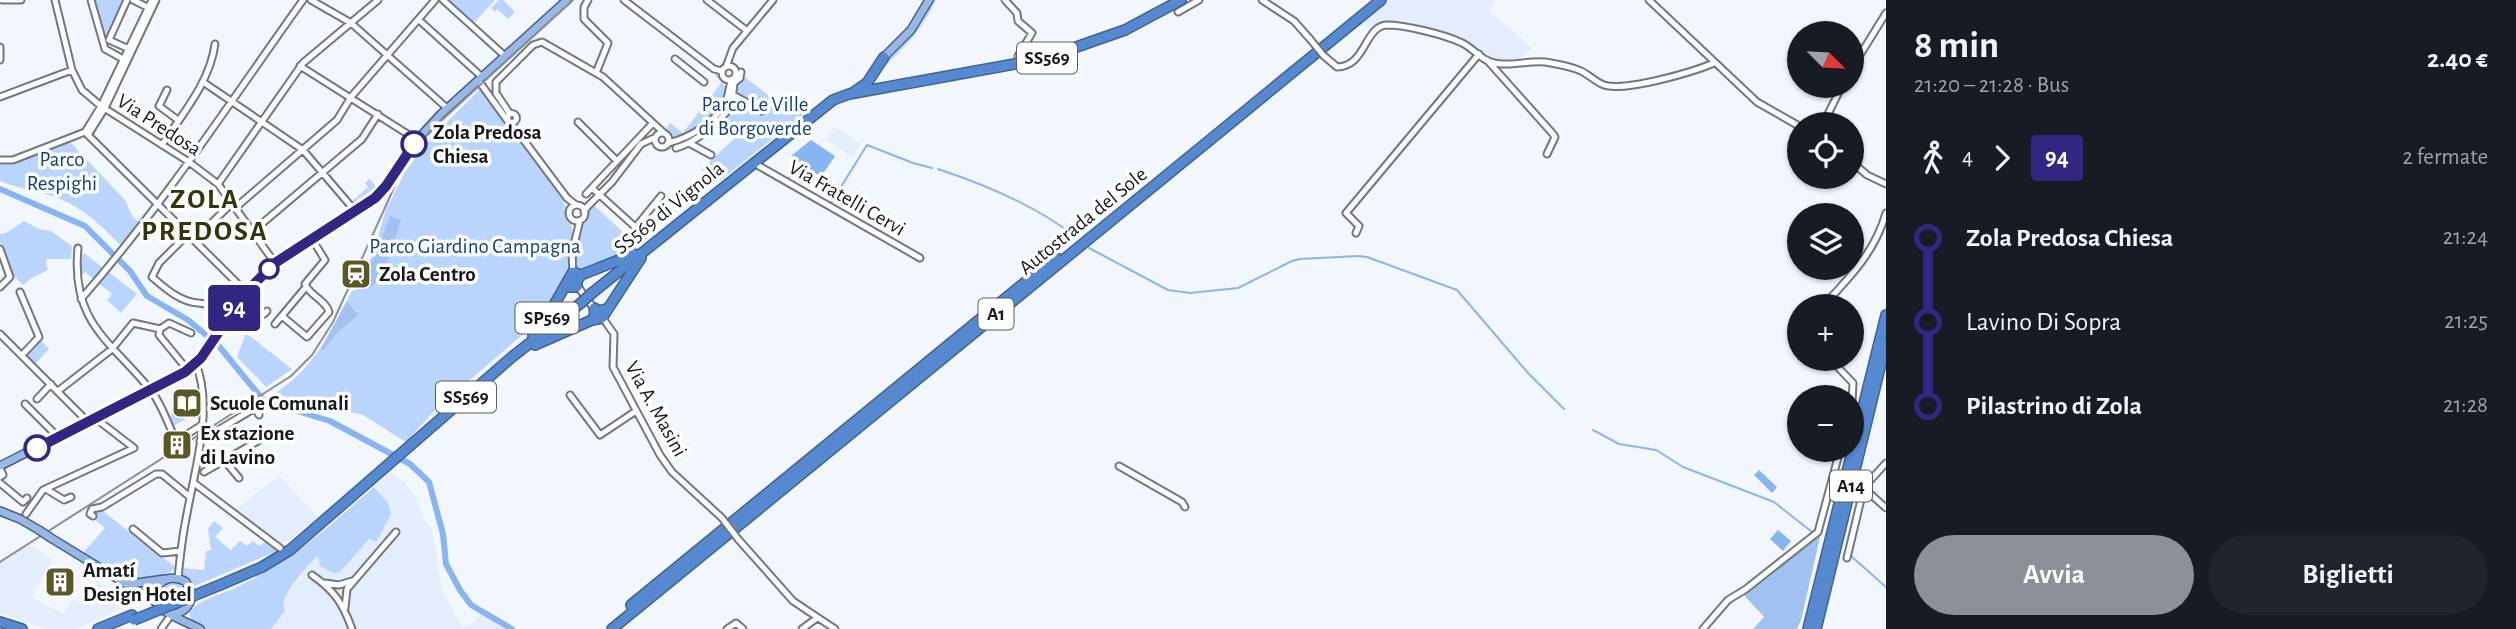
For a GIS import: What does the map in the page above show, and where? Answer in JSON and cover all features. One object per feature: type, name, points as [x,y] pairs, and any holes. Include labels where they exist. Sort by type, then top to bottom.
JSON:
[{"type":"highway","name":"SS569 di Vignola","points":[[98,629],[133,618],[219,583],[285,550],[316,528],[512,357],[833,100],[849,94],[1014,65],[1068,51],[1125,30],[1181,0]]},
{"type":"highway","name":"Autostrada del Sole","points":[[604,629],[687,558],[1373,0]]},
{"type":"highway","name":"Autostrada del Sole","points":[[611,629],[1381,0]]},
{"type":"highway","points":[[884,57],[879,68],[881,77],[888,83],[903,85]]},
{"type":"highway","name":"SS569","points":[[849,94],[867,83],[884,57]]},
{"type":"highway","name":"SP569","points":[[512,357],[546,319],[577,274],[651,246]]},
{"type":"highway","name":"SP569","points":[[512,357],[547,338],[600,316],[651,246]]},
{"type":"highway","name":"SP569","points":[[566,287],[577,287],[577,274]]},
{"type":"highway","name":"SP569","points":[[594,308],[595,314],[600,316]]},
{"type":"highway","name":"A14","points":[[1808,629],[1886,315]]},
{"type":"highway","name":"A14","points":[[1816,629],[1886,343]]},
{"type":"highway","name":"SS569 di Vignola","points":[[112,629],[133,618]]},
{"type":"highway","points":[[0,622],[22,629]]},
{"type":"main road","points":[[0,467],[196,364],[222,328],[228,313],[275,263],[356,212],[383,190],[417,140],[447,108],[567,0]]},
{"type":"main road","points":[[884,57],[911,30],[929,0]]},
{"type":"main road","points":[[0,511],[39,530],[160,607],[200,629]]},
{"type":"main road","points":[[111,576],[137,583],[178,578],[186,582],[191,591],[190,602],[184,610],[172,614]]},
{"type":"main road","points":[[160,607],[155,596],[157,588],[167,579]]},
{"type":"main road","points":[[184,610],[190,623]]},
{"type":"street","points":[[2,0],[21,0]]},
{"type":"street","name":"Via Predosa","points":[[55,0],[72,70],[82,90],[218,184],[275,263]]},
{"type":"street","points":[[91,0],[105,49],[126,60]]},
{"type":"street","points":[[127,0],[109,40],[129,49]]},
{"type":"street","points":[[133,0],[150,9]]},
{"type":"street","points":[[2,161],[13,160],[86,134],[103,107],[154,0]]},
{"type":"street","points":[[81,299],[189,162],[303,0]]},
{"type":"street","points":[[311,0],[351,23],[447,108]]},
{"type":"street","points":[[218,184],[300,66],[378,0]]},
{"type":"street","points":[[195,239],[337,120],[351,97],[435,0]]},
{"type":"street","points":[[443,0],[505,56]]},
{"type":"street","points":[[553,0],[561,7]]},
{"type":"street","points":[[588,0],[584,8],[584,19],[608,43],[596,73]]},
{"type":"street","points":[[706,0],[746,30]]},
{"type":"street","points":[[676,148],[690,144],[728,110],[731,92],[727,68],[729,58],[746,30],[774,0]]},
{"type":"street","points":[[1004,0],[1017,13],[1018,21],[1032,33],[1018,56]]},
{"type":"street","points":[[1178,12],[1199,0]]},
{"type":"street","points":[[1262,0],[1294,21],[1337,67],[1349,66],[1376,29],[1388,25],[1460,42],[1487,60],[1553,134],[1555,137],[1547,154]]},
{"type":"street","points":[[1648,0],[1757,102],[1787,119]]},
{"type":"street","points":[[627,1],[714,69],[727,68],[736,72],[728,79]]},
{"type":"street","points":[[1864,49],[1886,13]]},
{"type":"street","points":[[418,20],[480,78],[567,198],[584,212]]},
{"type":"street","points":[[126,60],[139,32]]},
{"type":"street","points":[[509,119],[496,93],[495,85],[536,43],[546,44],[596,73],[660,134],[679,140],[692,135],[719,111],[741,72]]},
{"type":"street","points":[[162,145],[203,82],[212,64],[215,44]]},
{"type":"street","points":[[0,47],[0,60]]},
{"type":"street","points":[[1356,233],[1359,226],[1346,213],[1479,54]]},
{"type":"street","points":[[675,59],[704,82]]},
{"type":"street","points":[[1487,60],[1496,63],[1557,64],[1581,71],[1601,84],[1615,86],[1678,75],[1714,63]]},
{"type":"street","points":[[300,66],[417,140]]},
{"type":"street","points":[[0,97],[72,70]]},
{"type":"street","points":[[203,82],[303,150],[356,212]]},
{"type":"street","points":[[167,90],[159,106],[178,120]]},
{"type":"street","points":[[731,92],[762,111]]},
{"type":"street","points":[[252,232],[362,139],[378,114]]},
{"type":"street","points":[[716,121],[738,133]]},
{"type":"street","points":[[578,122],[617,161]]},
{"type":"street","points":[[86,134],[195,239],[242,298]]},
{"type":"street","points":[[577,274],[572,253],[584,212],[640,144],[660,134]]},
{"type":"street","points":[[657,145],[660,134]]},
{"type":"street","points":[[647,140],[663,147],[660,134]]},
{"type":"street","points":[[586,194],[617,161],[660,134]]},
{"type":"street","points":[[690,144],[711,155]]},
{"type":"street","name":"Via Fratelli Cervi","points":[[759,166],[920,258]]},
{"type":"street","points":[[1864,172],[1886,184]]},
{"type":"street","points":[[592,188],[643,235]]},
{"type":"street","points":[[635,228],[662,196]]},
{"type":"street","points":[[567,198],[577,232]]},
{"type":"street","points":[[569,210],[590,203]]},
{"type":"street","points":[[1834,294],[1865,259],[1876,242],[1886,213]]},
{"type":"street","points":[[572,219],[580,220]]},
{"type":"street","points":[[189,233],[159,263],[152,277],[173,295],[197,304],[206,302],[228,313]]},
{"type":"street","points":[[275,324],[325,260],[312,239]]},
{"type":"street","points":[[78,248],[76,267],[81,299],[93,324],[111,349],[151,390],[176,441],[197,431],[202,425],[200,374],[196,364]]},
{"type":"street","points":[[0,249],[10,277],[0,287]]},
{"type":"street","points":[[282,316],[309,336],[328,309],[306,287]]},
{"type":"street","points":[[577,287],[594,308]]},
{"type":"street","points":[[214,288],[242,298],[265,313]]},
{"type":"street","points":[[20,292],[39,337],[22,355]]},
{"type":"street","name":"Via A. Masini","points":[[600,316],[614,334],[613,367],[672,472],[722,519],[793,601],[835,629]]},
{"type":"street","points":[[58,391],[111,349],[133,323],[160,329],[169,323],[191,333]]},
{"type":"street","points":[[160,329],[159,335],[186,368]]},
{"type":"street","points":[[1,335],[92,420],[134,448],[46,489],[26,514]]},
{"type":"street","points":[[1842,371],[1853,385]]},
{"type":"street","points":[[37,399],[51,384]]},
{"type":"street","points":[[569,395],[600,435],[636,411]]},
{"type":"street","points":[[25,404],[58,438]]},
{"type":"street","points":[[200,441],[255,408],[259,415]]},
{"type":"street","points":[[178,578],[200,441],[197,431]]},
{"type":"street","points":[[194,482],[204,472],[263,438]]},
{"type":"street","points":[[224,460],[239,478]]},
{"type":"street","points":[[1703,629],[1728,600],[1746,589],[1818,531],[1837,462]]},
{"type":"street","points":[[1847,558],[1865,485],[1886,463]]},
{"type":"street","points":[[0,467],[3,475],[0,477]]},
{"type":"street","points":[[1119,467],[1182,502],[1185,507]]},
{"type":"street","points":[[196,470],[204,472]]},
{"type":"street","points":[[93,516],[90,513],[92,509],[103,507],[156,474],[162,474],[190,498]]},
{"type":"street","points":[[194,482],[280,548]]},
{"type":"street","points":[[0,483],[23,502],[27,498]]},
{"type":"street","points":[[1865,485],[1866,490],[1886,508]]},
{"type":"street","points":[[46,489],[64,500],[71,497]]},
{"type":"street","points":[[133,529],[162,553],[181,551]]},
{"type":"street","points":[[345,608],[347,589],[352,581],[396,531]]},
{"type":"street","points":[[313,575],[345,608],[352,629]]},
{"type":"street","points":[[323,583],[339,585],[352,581]]},
{"type":"street","points":[[160,607],[161,628]]},
{"type":"street","points":[[161,628],[172,614]]},
{"type":"street","points":[[802,629],[817,618]]},
{"type":"street","points":[[727,629],[736,622],[743,629]]},
{"type":"shaded area","points":[[1390,0],[1496,0],[1489,11],[1532,48],[1515,64],[1492,64],[1456,40],[1381,26],[1358,26]]},
{"type":"shaded area","points":[[834,127],[861,144],[853,157],[826,140]]},
{"type":"shaded area","points":[[811,140],[835,156],[821,177],[791,156]]},
{"type":"shaded area","points":[[390,216],[401,220],[384,269],[368,288],[362,282]]},
{"type":"shaded area","points":[[347,301],[358,315],[321,349]]},
{"type":"shaded area","points":[[1759,470],[1777,487],[1772,493],[1754,475]]},
{"type":"shaded area","points":[[391,472],[405,483],[416,498],[424,519],[432,530],[442,591],[462,627],[472,624],[481,614],[506,629],[271,629],[285,611],[283,602],[286,594],[312,559],[318,555],[320,560],[388,503],[374,487]]},
{"type":"shaded area","points":[[279,476],[318,517],[288,541],[277,545],[231,513]]},
{"type":"shaded area","points":[[1778,530],[1791,541],[1783,551],[1770,539]]},
{"type":"shaded area","points":[[1821,533],[1797,629],[1753,629],[1764,617],[1742,593]]},
{"type":"shaded area","points":[[27,544],[52,559],[32,597],[64,614],[72,599],[84,605],[97,581],[134,603],[76,629],[47,629],[0,613],[0,561]]},
{"type":"green space","points":[[95,0],[125,0],[105,42]]},
{"type":"green space","points":[[445,0],[495,0],[472,25]]},
{"type":"green space","points":[[499,0],[503,0],[515,12],[508,19],[497,9],[495,12],[491,8]]},
{"type":"green space","points":[[933,0],[936,0],[920,27],[886,65],[919,26]]},
{"type":"green space","points":[[717,72],[726,89],[718,104],[698,128],[682,136],[674,136],[665,131],[670,123],[683,133],[722,82],[715,76]]},
{"type":"green space","name":"Parco Le Ville di Borgoverde","points":[[742,75],[783,106],[806,112],[721,180],[701,170],[738,135],[717,123],[729,110],[736,86],[743,79]]},
{"type":"green space","name":"Parco Giardino Campagna","points":[[483,86],[530,148],[529,153],[561,197],[570,220],[573,248],[579,241],[580,225],[593,204],[628,237],[615,257],[581,271],[574,266],[553,301],[528,330],[434,411],[406,442],[363,415],[274,394],[311,361],[352,291],[357,289],[374,251],[385,212],[406,170],[433,136]]},
{"type":"green space","name":"Parco Respighi","points":[[68,140],[125,200],[131,214],[140,224],[123,248],[93,219],[67,202],[0,181],[0,164],[8,165]]},
{"type":"green space","points":[[370,179],[378,189],[356,207],[351,202],[368,187],[365,183]]},
{"type":"green space","points":[[24,221],[39,229],[51,231],[72,246],[71,259],[47,259],[48,270],[23,285],[10,272],[0,234]]},
{"type":"green space","points":[[84,253],[137,294],[121,313],[107,300],[112,294],[85,272],[79,278],[79,263]]},
{"type":"green space","points":[[246,333],[292,369],[266,387],[237,357]]},
{"type":"green space","points":[[40,339],[49,349],[34,365],[25,355]]},
{"type":"green space","points":[[178,404],[185,412],[189,407],[192,409],[184,420],[173,426],[169,419]]},
{"type":"green space","points":[[374,487],[388,503],[391,514],[376,542],[369,539],[340,572],[333,573],[320,566],[318,556],[315,558],[289,591],[284,600],[285,611],[271,629],[202,629],[191,619],[189,613],[198,604],[273,567],[325,530]]},
{"type":"green space","points":[[101,508],[176,568],[152,579],[140,579],[116,573],[83,553],[105,528],[91,516],[92,512]]},
{"type":"green space","points":[[214,521],[223,528],[215,537],[231,550],[240,541],[247,546],[253,541],[259,546],[267,541],[277,551],[192,587],[183,576],[181,568],[204,570],[206,551],[211,550],[208,529]]},
{"type":"green space","points":[[170,582],[178,583],[185,589],[161,599],[162,589]]},
{"type":"waterway","points":[[831,203],[867,145],[932,168]]},
{"type":"waterway","points":[[789,178],[800,163]]},
{"type":"waterway","points":[[769,168],[811,193]]},
{"type":"waterway","points":[[938,169],[1008,197],[1043,215],[1073,235]]},
{"type":"waterway","points":[[0,189],[85,226],[130,271],[147,296],[188,320],[218,345],[264,401],[330,421],[410,464],[429,482],[443,534],[446,564],[460,590],[471,605],[512,629]]},
{"type":"waterway","points":[[1089,248],[1168,290],[1190,293],[1238,288],[1300,259],[1367,257],[1457,290],[1528,373],[1564,409]]},
{"type":"waterway","points":[[1593,430],[1619,444],[1656,450],[1683,467],[1774,502],[1812,532]]},
{"type":"waterway","points":[[1851,556],[1886,587]]},
{"type":"railway","points":[[0,562],[291,376],[312,355],[333,322],[403,168],[429,132],[573,0]]},
{"type":"bus line","name":"94","points":[[37,448],[196,364],[246,292],[284,256],[375,198],[414,144]]},
{"type":"place","name":"Zola Predosa Chiesa","points":[[414,144]]},
{"type":"place","name":"Zola Centro","points":[[356,274]]},
{"type":"place","name":"Scuole Comunali","points":[[187,403]]},
{"type":"place","name":"Ex stazione di Lavino","points":[[177,445]]},
{"type":"place","name":"Amatí Design Hotel","points":[[60,582]]},
{"type":"district","name":"ZOLA PREDOSA","points":[[205,216]]}]
